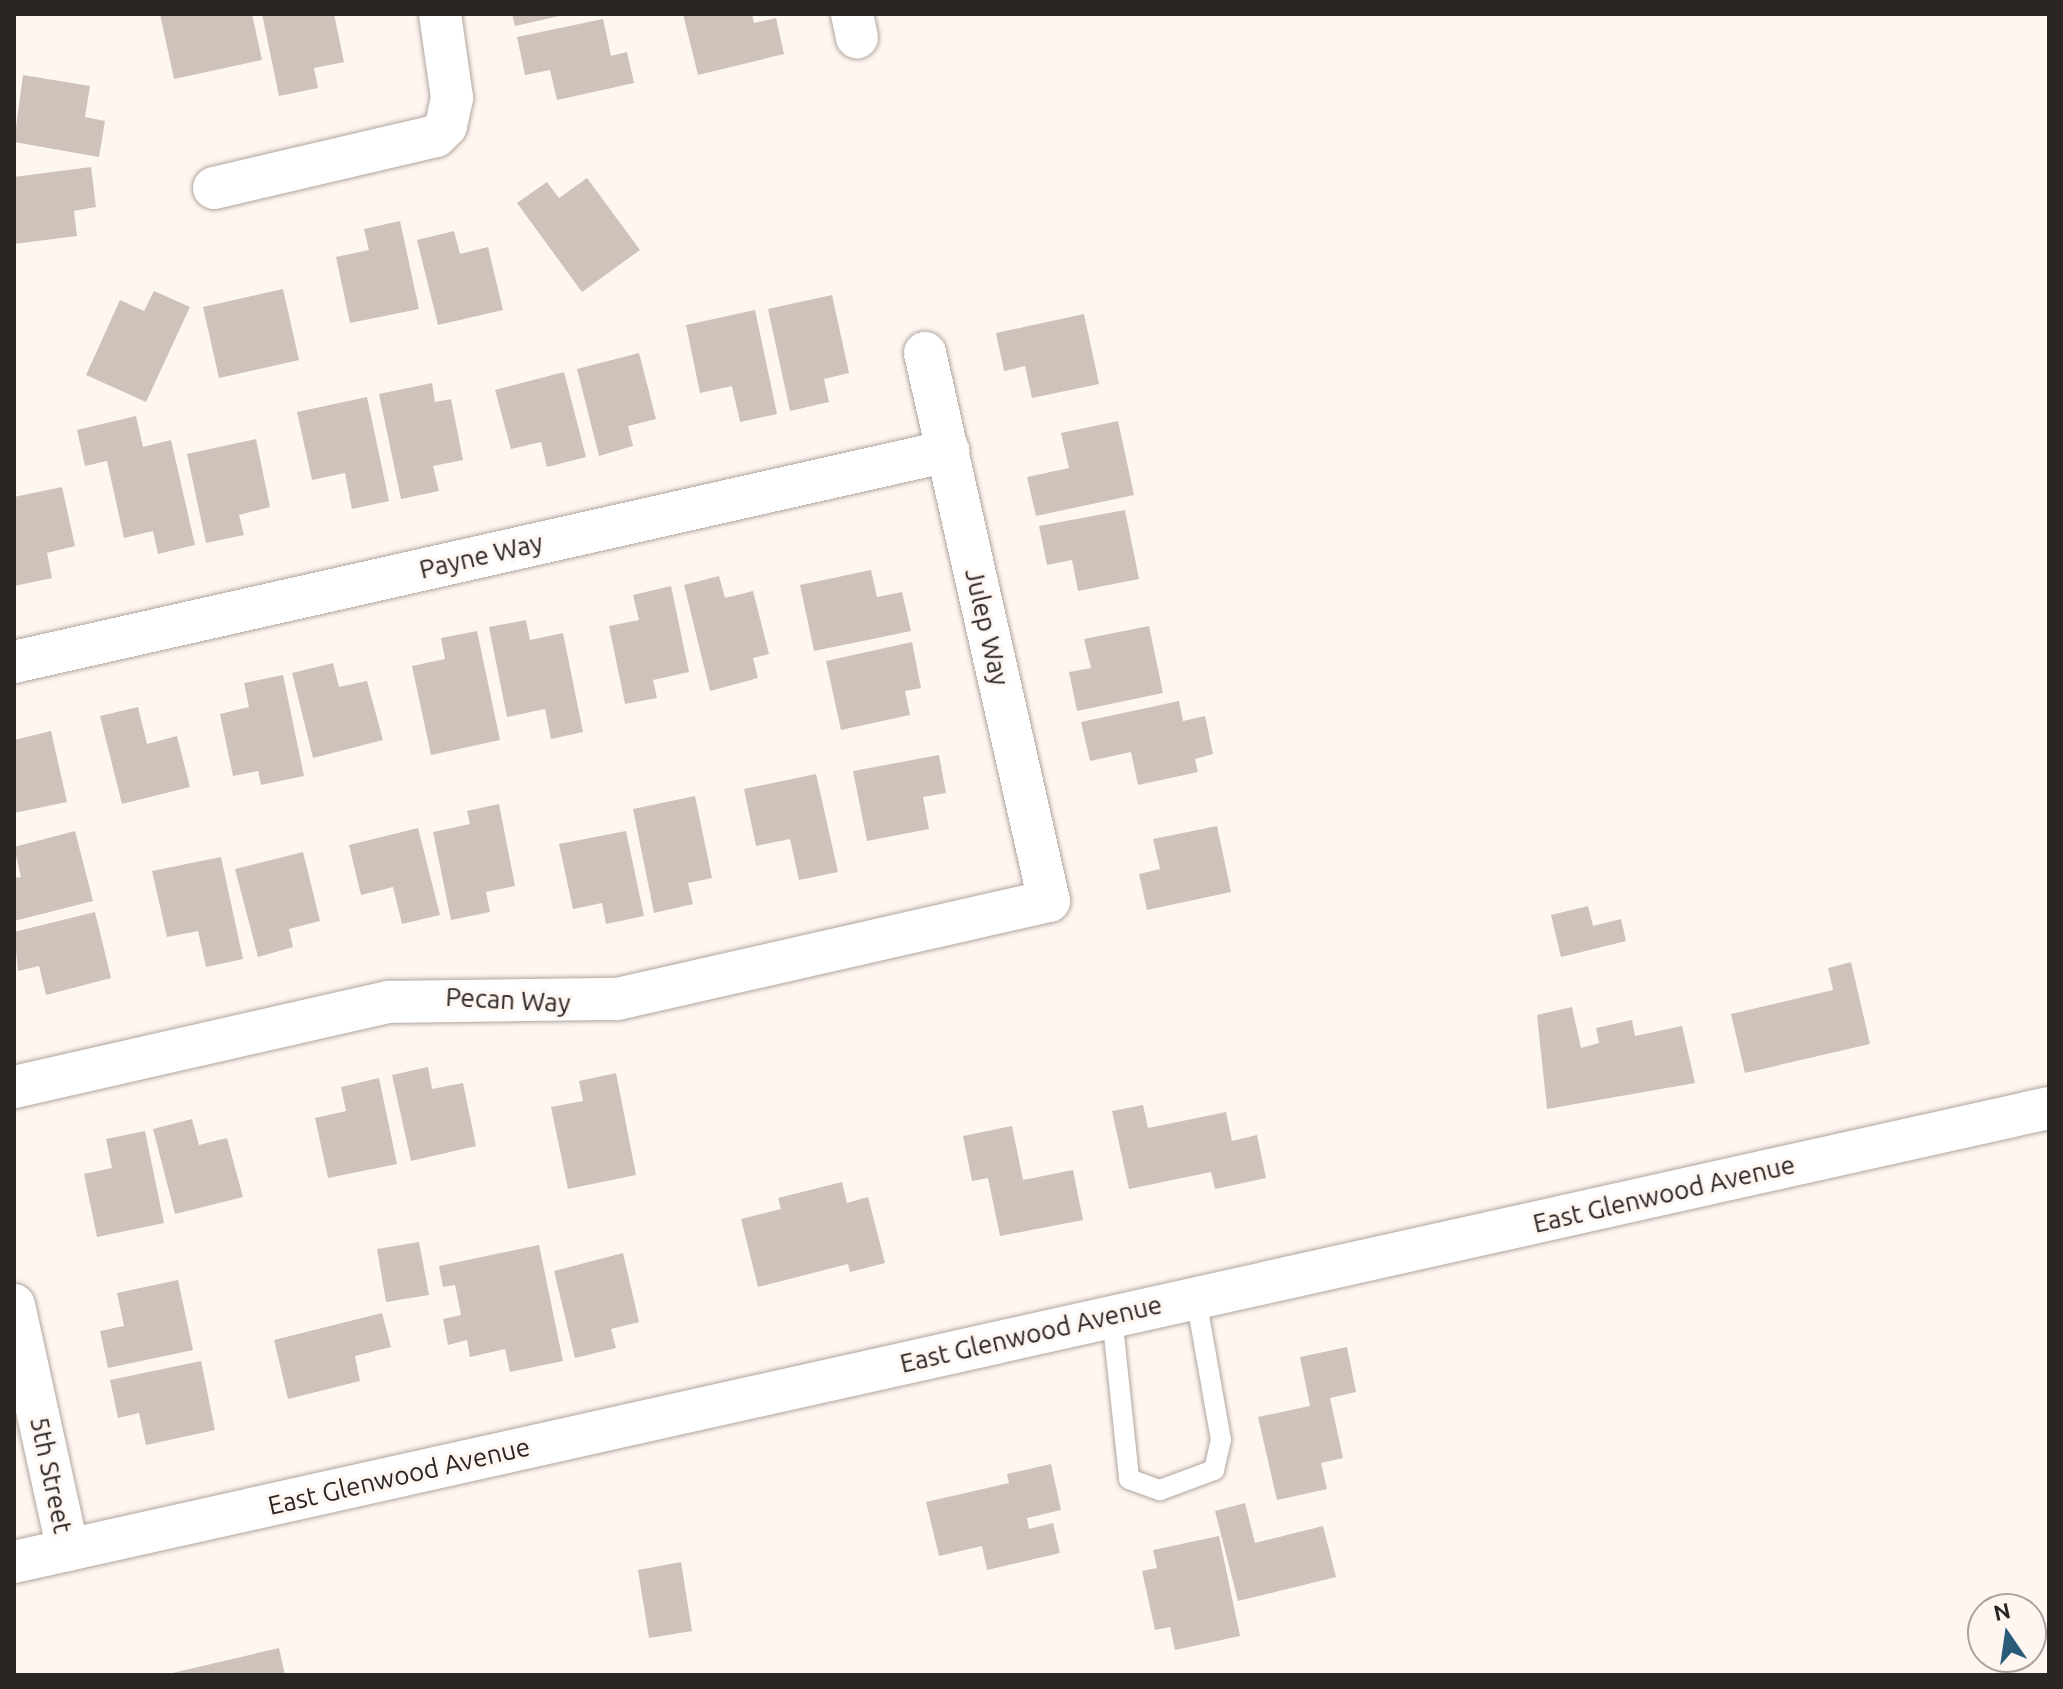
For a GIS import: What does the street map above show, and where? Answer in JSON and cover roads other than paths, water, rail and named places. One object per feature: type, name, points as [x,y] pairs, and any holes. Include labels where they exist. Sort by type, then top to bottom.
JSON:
[{"type":"street","points":[[214,188],[420,143],[446,126],[452,98],[440,14]]},
{"type":"street","name":"Julep Way","points":[[925,353],[1049,901]]},
{"type":"street","name":"Payne Way","points":[[14,662],[948,451]]},
{"type":"street","name":"Pecan Way","points":[[14,1087],[389,1002],[617,999],[1049,901]]},
{"type":"street","name":"East Glenwood Avenue","points":[[14,1562],[2049,1108]]},
{"type":"street","name":"5th Street","points":[[14,1305],[68,1550]]},
{"type":"lane","points":[[1112,1316],[1129,1479],[1160,1490],[1214,1470],[1221,1440],[1196,1298]]}]
